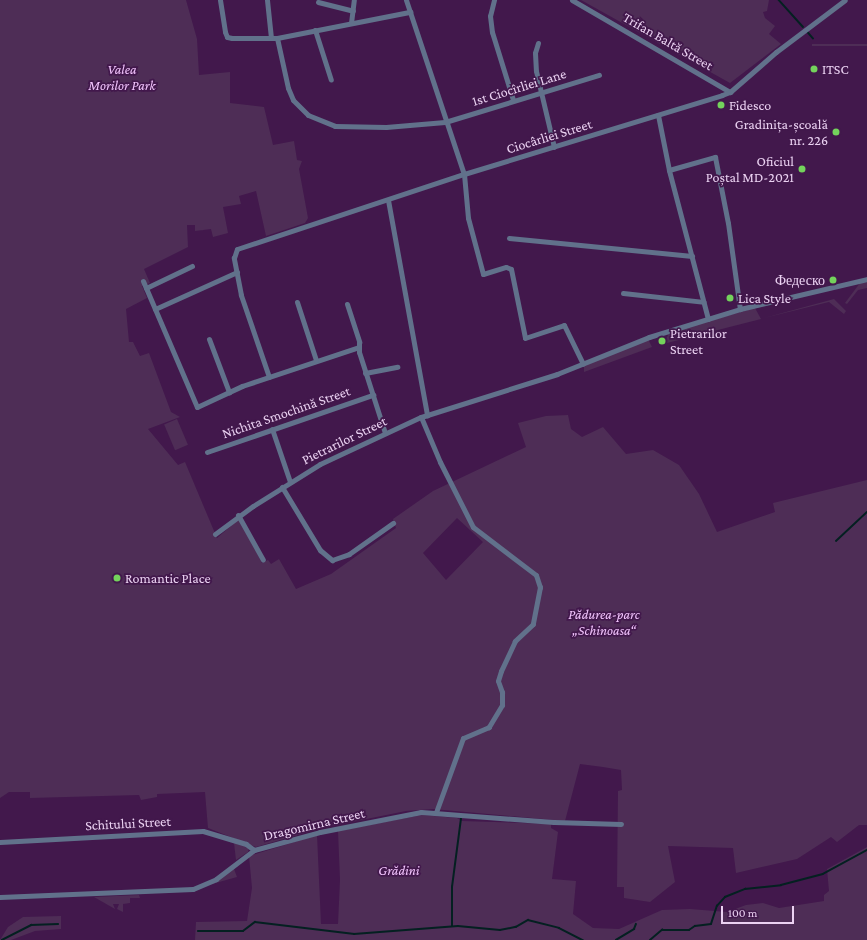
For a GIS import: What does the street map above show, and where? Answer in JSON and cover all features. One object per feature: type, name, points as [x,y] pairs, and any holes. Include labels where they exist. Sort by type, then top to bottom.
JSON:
[{"type":"street","points":[[220,0],[227,37],[277,38],[410,12]]},
{"type":"street","points":[[267,0],[271,38]]},
{"type":"street","points":[[351,23],[354,0]]},
{"type":"street","points":[[406,0],[445,122],[464,174],[468,218],[483,274],[506,267],[511,269],[525,338],[564,325],[583,364]]},
{"type":"street","points":[[494,0],[490,16],[492,32],[513,100]]},
{"type":"street","name":"Trifan Baltă Street","points":[[572,0],[730,92]]},
{"type":"street","name":"Ciocârliei Street","points":[[236,272],[235,250],[464,174],[730,92],[776,52],[845,0]]},
{"type":"street","points":[[318,2],[353,11]]},
{"type":"street","points":[[316,30],[332,80]]},
{"type":"street","name":"1st Ciocîrliei Lane","points":[[277,38],[288,88],[300,109],[308,116],[335,126],[362,127],[445,122],[513,100],[600,75]]},
{"type":"street","points":[[538,43],[535,62],[540,92],[554,147]]},
{"type":"street","points":[[658,115],[669,170],[708,319]]},
{"type":"street","points":[[669,170],[715,157],[728,223],[740,309]]},
{"type":"street","points":[[388,200],[427,415]]},
{"type":"street","points":[[509,238],[692,256]]},
{"type":"street","points":[[146,288],[192,266]]},
{"type":"street","points":[[155,309],[236,272],[241,295],[268,377]]},
{"type":"street","name":"Pietrarilor Street","points":[[215,534],[238,515],[290,482],[385,433],[421,417],[583,364],[633,342],[740,309],[867,279]]},
{"type":"street","points":[[143,281],[197,407],[229,392],[268,377],[359,347]]},
{"type":"street","points":[[623,293],[704,302]]},
{"type":"street","points":[[297,302],[316,360]]},
{"type":"street","points":[[347,304],[365,373],[385,433]]},
{"type":"street","points":[[209,339],[229,392]]},
{"type":"street","points":[[365,373],[397,367]]},
{"type":"street","name":"Nichita Smochină Street","points":[[207,452],[373,395]]},
{"type":"street","points":[[421,417],[440,462],[473,527],[536,575],[540,587],[534,624],[515,641],[501,671],[498,681],[502,692],[499,710],[488,727],[463,738],[436,812]]},
{"type":"street","name":"Pietrarilor Street","points":[[272,429],[290,482]]},
{"type":"street","points":[[282,487],[320,550],[332,560],[339,560],[349,554],[393,523]]},
{"type":"street","points":[[238,515],[263,560]]},
{"type":"street","name":"Dragomirna Street","points":[[0,897],[193,890],[216,879],[254,850],[320,832],[405,814],[436,812],[475,818],[621,824]]},
{"type":"street","name":"Schitului Street","points":[[0,842],[203,831],[246,844],[254,850]]},
{"type":"green space","name":"Pădurea-parc „Schinoasa“","points":[[0,0],[186,0],[197,39],[199,75],[230,72],[230,103],[264,107],[273,145],[294,141],[297,160],[302,161],[299,169],[308,218],[305,223],[266,236],[256,191],[239,196],[241,204],[223,207],[228,233],[213,237],[211,229],[195,231],[195,225],[187,225],[188,247],[144,269],[150,283],[142,286],[147,298],[126,309],[129,342],[133,342],[140,356],[149,353],[171,412],[180,417],[148,429],[178,465],[185,462],[217,538],[239,519],[262,563],[268,560],[271,564],[279,559],[296,589],[331,574],[396,528],[393,519],[433,491],[526,447],[518,423],[546,416],[568,415],[571,429],[582,437],[603,427],[626,454],[653,450],[679,465],[699,494],[717,532],[775,512],[773,503],[867,480],[867,825],[859,825],[837,842],[831,837],[797,859],[736,873],[733,848],[668,846],[675,882],[650,902],[624,898],[624,887],[617,887],[618,791],[622,790],[621,770],[580,764],[565,821],[433,809],[406,811],[322,828],[256,847],[208,828],[205,792],[157,794],[157,797],[141,800],[139,795],[30,798],[30,792],[9,792],[0,798]],"holes":[[[457,518],[483,542],[446,580],[423,553]]]},
{"type":"green space","points":[[581,0],[769,0],[767,11],[763,12],[765,18],[775,26],[769,34],[781,44],[730,83]]},
{"type":"green space","points":[[812,44],[867,44],[867,46],[812,46]]},
{"type":"green space","points":[[867,282],[867,288],[858,290],[847,304],[845,303],[860,283]]},
{"type":"green space","points":[[834,299],[846,311],[844,314],[829,302],[764,318]]},
{"type":"green space","points":[[755,308],[761,319],[663,344],[670,332]]},
{"type":"green space","points":[[648,339],[652,347],[584,372],[584,367],[588,364]]},
{"type":"green space","points":[[177,419],[188,445],[175,450],[164,424]]},
{"type":"green space","name":"Grădini","points":[[422,815],[457,818],[462,821],[551,824],[551,828],[558,832],[552,879],[576,881],[573,914],[593,928],[619,929],[662,910],[690,909],[727,912],[746,905],[763,903],[779,908],[824,901],[824,895],[829,891],[827,869],[867,847],[867,940],[195,940],[196,922],[247,921],[252,888],[249,856],[317,835],[321,924],[338,924],[340,880],[338,831]]},
{"type":"green space","points":[[234,843],[249,848],[248,852],[236,860]]},
{"type":"green space","points":[[238,863],[234,869],[237,877],[212,884]]},
{"type":"green space","points":[[139,895],[140,898],[130,898],[130,903],[123,904],[123,912],[117,909],[119,904],[113,904],[115,909],[94,897]]},
{"type":"green space","points":[[61,916],[61,929],[35,931],[11,940],[0,940],[8,927],[23,917]]},
{"type":"waterway","points":[[779,0],[803,27]]},
{"type":"waterway","points":[[806,30],[813,38]]},
{"type":"waterway","points":[[836,541],[867,512]]},
{"type":"waterway","points":[[452,926],[452,887],[461,819]]},
{"type":"waterway","points":[[650,940],[662,930],[689,930],[695,926],[711,924],[717,906],[725,897],[745,889],[781,885],[823,874],[867,850]]},
{"type":"waterway","points":[[198,931],[243,931],[255,922],[354,934],[458,926],[500,930],[516,927],[528,920],[559,928],[583,940]]},
{"type":"waterway","points":[[2,940],[31,925],[58,924]]},
{"type":"waterway","points":[[616,940],[634,929],[636,924]]},
{"type":"place","name":"ITSC","points":[[814,69]]},
{"type":"place","name":"Fidesco","points":[[721,105]]},
{"type":"place","name":"Gradinița-școală nr. 226","points":[[836,132]]},
{"type":"place","name":"Oficiul Poștal MD-2021","points":[[802,169]]},
{"type":"place","name":"Федеско","points":[[833,280]]},
{"type":"place","name":"Lica Style","points":[[730,298]]},
{"type":"place","name":"Pietrarilor Street","points":[[662,341]]},
{"type":"place","name":"Romantic Place","points":[[117,578]]},
{"type":"park label","name":"Valea Morilor Park","points":[[122,78]]}]
